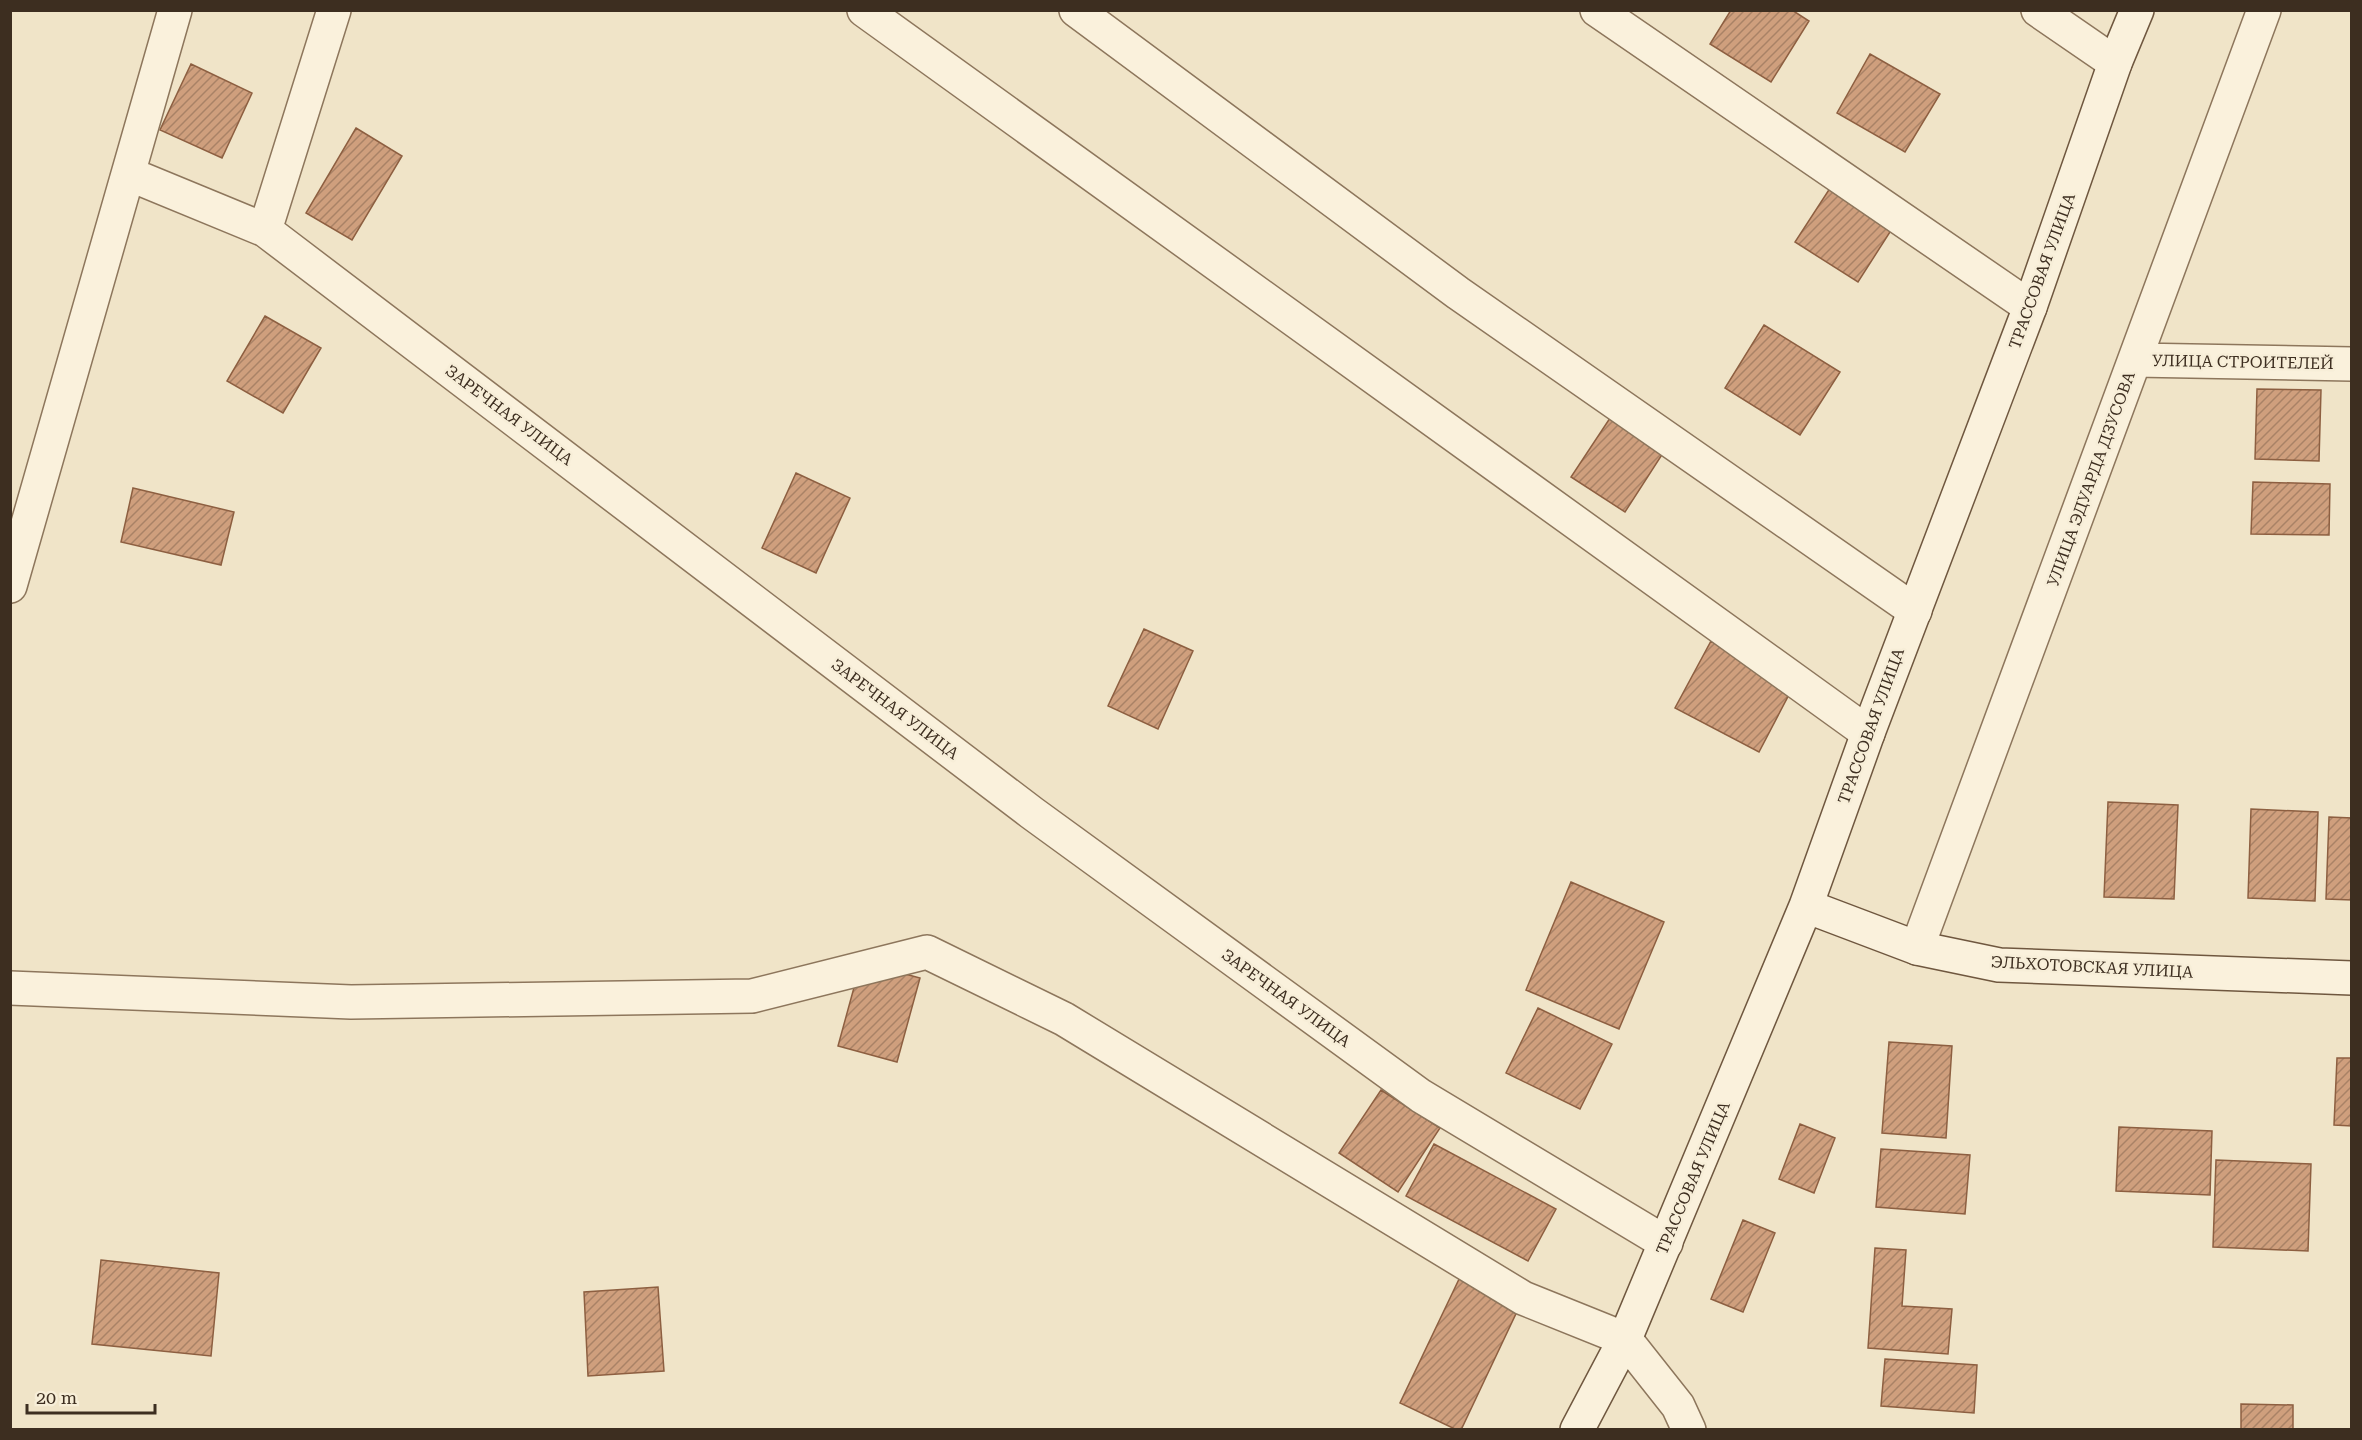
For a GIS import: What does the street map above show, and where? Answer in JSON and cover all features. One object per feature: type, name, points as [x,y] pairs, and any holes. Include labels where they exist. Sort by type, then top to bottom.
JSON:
[{"type":"street","points":[[10,586],[175,10]]},
{"type":"street","points":[[265,230],[334,10]]},
{"type":"street","points":[[864,10],[1868,733]]},
{"type":"street","points":[[1076,10],[1458,293],[1915,611]]},
{"type":"street","points":[[1598,10],[2030,307]]},
{"type":"street","points":[[2038,10],[2115,63]]},
{"type":"street","name":"ТРАССОВАЯ УЛИЦА","points":[[1577,1430],[1625,1339],[1806,906],[1868,733],[2030,307],[2115,63],[2137,10]]},
{"type":"street","name":"УЛИЦА ЭДУАРДА ДЗУСОВА","points":[[1917,948],[2264,10]]},
{"type":"street","name":"ЗАРЕЧНАЯ УЛИЦА","points":[[129,174],[265,230],[1032,813],[1421,1096],[1666,1243]]},
{"type":"street","name":"УЛИЦА СТРОИТЕЛЕЙ","points":[[2135,360],[2352,364]]},
{"type":"street","name":"ЭЛЬХОТОВСКАЯ УЛИЦА","points":[[1806,906],[1917,948],[1999,965],[2352,978]]},
{"type":"street","points":[[10,988],[351,1002],[752,996],[927,952],[1064,1018],[1523,1298],[1625,1339],[1678,1406],[1689,1430]]},
{"type":"building","points":[[1731,10],[1792,10],[1809,21],[1771,82],[1710,44]]},
{"type":"building","points":[[1870,54],[1940,94],[1905,152],[1837,113]]},
{"type":"building","points":[[191,64],[252,93],[222,158],[160,130]]},
{"type":"building","points":[[356,128],[402,156],[352,240],[306,213]]},
{"type":"building","points":[[1834,182],[1897,221],[1858,282],[1795,242]]},
{"type":"building","points":[[265,316],[321,348],[283,413],[227,381]]},
{"type":"building","points":[[1764,325],[1840,372],[1800,435],[1725,388]]},
{"type":"building","points":[[2257,389],[2321,390],[2319,461],[2255,459]]},
{"type":"building","points":[[1612,415],[1665,450],[1625,512],[1571,477]]},
{"type":"building","points":[[796,473],[850,498],[816,573],[762,548]]},
{"type":"building","points":[[2253,482],[2330,484],[2329,535],[2251,534]]},
{"type":"building","points":[[133,488],[234,512],[221,565],[121,542]]},
{"type":"building","points":[[1144,629],[1193,651],[1158,729],[1108,706]]},
{"type":"building","points":[[1711,641],[1794,685],[1759,752],[1675,708]]},
{"type":"building","points":[[2108,802],[2178,805],[2174,899],[2104,897]]},
{"type":"building","points":[[2251,809],[2318,812],[2315,901],[2248,898]]},
{"type":"building","points":[[2329,817],[2352,818],[2352,900],[2326,899]]},
{"type":"building","points":[[1571,882],[1664,922],[1619,1029],[1526,990]]},
{"type":"building","points":[[861,962],[920,978],[897,1062],[838,1046]]},
{"type":"building","points":[[1538,1008],[1612,1044],[1580,1109],[1506,1073]]},
{"type":"building","points":[[1889,1042],[1952,1046],[1946,1138],[1882,1133]]},
{"type":"building","points":[[2337,1058],[2352,1058],[2352,1126],[2334,1125]]},
{"type":"building","points":[[1381,1090],[1440,1128],[1398,1192],[1339,1153]]},
{"type":"building","points":[[1800,1124],[1835,1138],[1814,1193],[1779,1179]]},
{"type":"building","points":[[2119,1127],[2212,1131],[2210,1195],[2116,1191]]},
{"type":"building","points":[[1434,1144],[1556,1209],[1528,1261],[1406,1196]]},
{"type":"building","points":[[1881,1149],[1970,1155],[1965,1214],[1876,1207]]},
{"type":"building","points":[[2216,1160],[2311,1164],[2308,1251],[2213,1247]]},
{"type":"building","points":[[1743,1220],[1775,1233],[1743,1312],[1711,1299]]},
{"type":"building","points":[[1875,1248],[1906,1250],[1902,1306],[1952,1309],[1948,1354],[1868,1348]]},
{"type":"building","points":[[101,1260],[219,1273],[211,1356],[92,1344]]},
{"type":"building","points":[[1461,1275],[1521,1303],[1461,1430],[1457,1430],[1400,1403]]},
{"type":"building","points":[[658,1287],[664,1371],[588,1376],[584,1292]]},
{"type":"building","points":[[1885,1359],[1977,1365],[1974,1413],[1881,1406]]},
{"type":"building","points":[[2241,1404],[2293,1405],[2293,1430],[2241,1430]]}]
